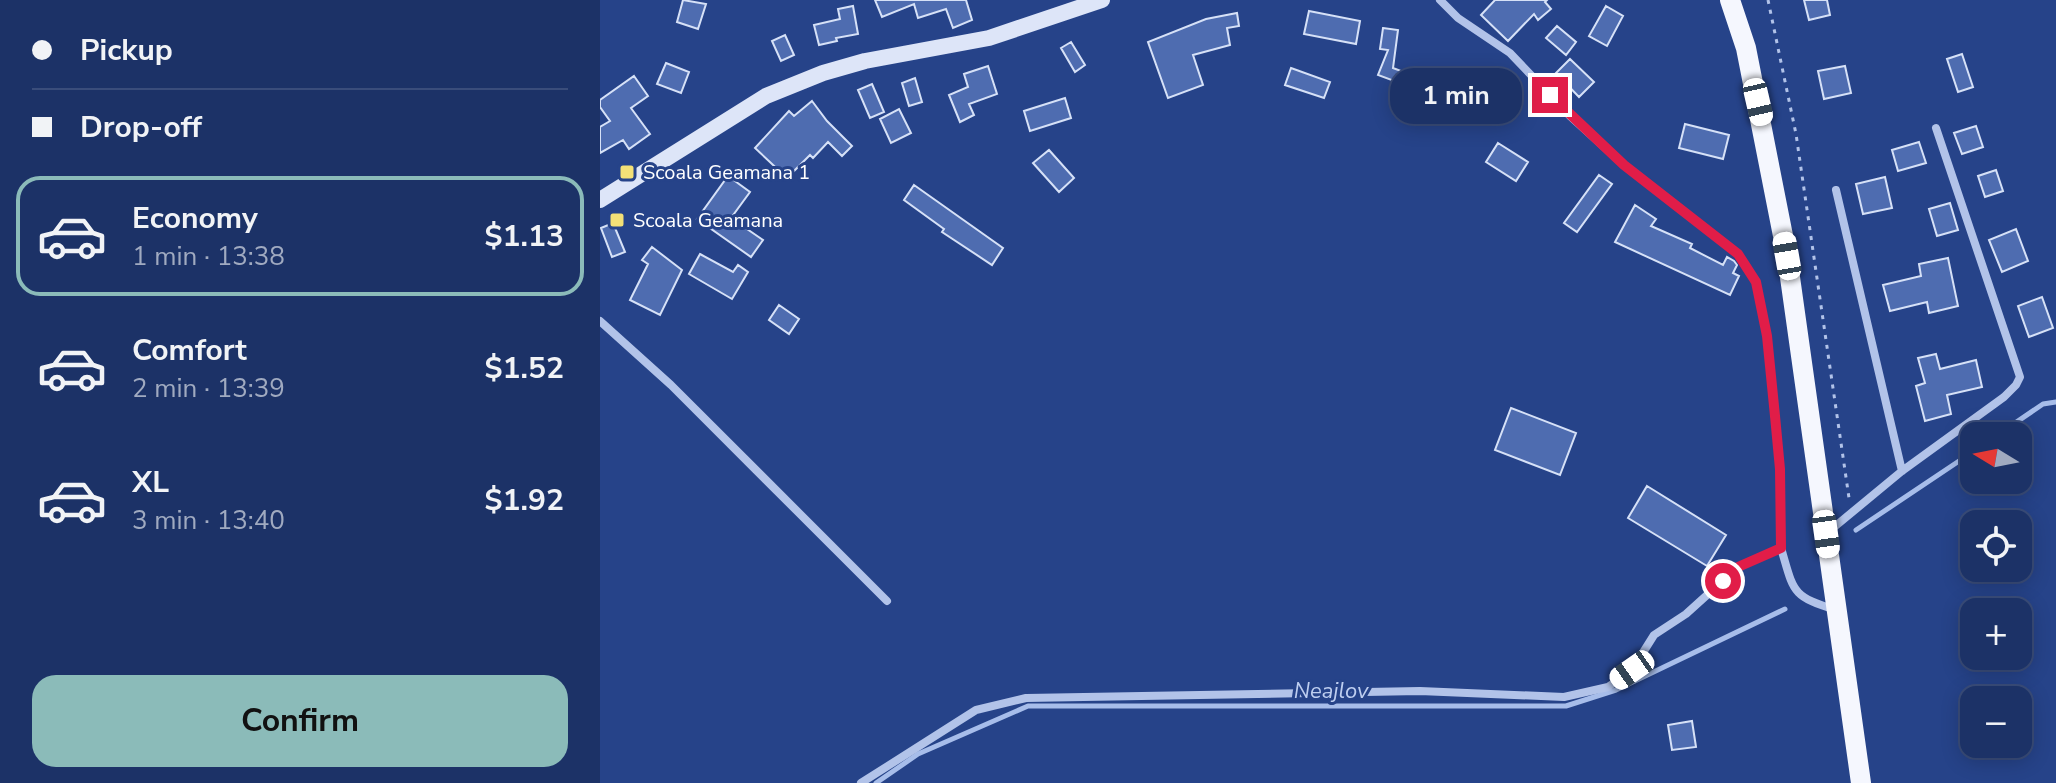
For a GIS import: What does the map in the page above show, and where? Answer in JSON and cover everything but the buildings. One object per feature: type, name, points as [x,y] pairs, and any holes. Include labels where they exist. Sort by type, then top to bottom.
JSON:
[{"type":"main road","points":[[600,200],[766,96],[823,73],[865,61],[989,38],[1102,0]]},
{"type":"main road","points":[[1730,0],[1746,48],[1787,256],[1861,783]]},
{"type":"street","points":[[1440,0],[1458,18],[1510,53],[1570,116],[1624,165],[1738,254],[1756,282],[1767,336],[1779,454],[1781,548],[1793,589],[1806,601],[1837,610]]},
{"type":"street","points":[[1826,534],[1902,471],[2004,397],[2020,377],[1936,128]]},
{"type":"street","points":[[1836,190],[1902,471]]},
{"type":"street","points":[[600,321],[671,385],[887,601]]},
{"type":"street","points":[[861,783],[976,710],[1026,698],[1420,691],[1564,697],[1608,687],[1632,670],[1654,635],[1686,614],[1738,567],[1781,548]]},
{"type":"path","points":[[1768,0],[1796,134],[1851,514]]},
{"type":"waterway","name":"Neajlov","points":[[2017,422],[2043,404],[2056,402]]},
{"type":"waterway","name":"Neajlov","points":[[1856,530],[1960,460]]},
{"type":"waterway","name":"Neajlov","points":[[876,783],[918,754],[1028,706],[1566,706],[1616,690],[1785,609]]},
{"type":"place","name":"Scoala Geamana 1","points":[[627,172]]},
{"type":"place","name":"Scoala Geamana","points":[[617,220]]},
{"type":"route","points":[[1550,95],[1624,165],[1738,254],[1756,282],[1767,336],[1780,469],[1781,548],[1738,567],[1723,581]]}]
